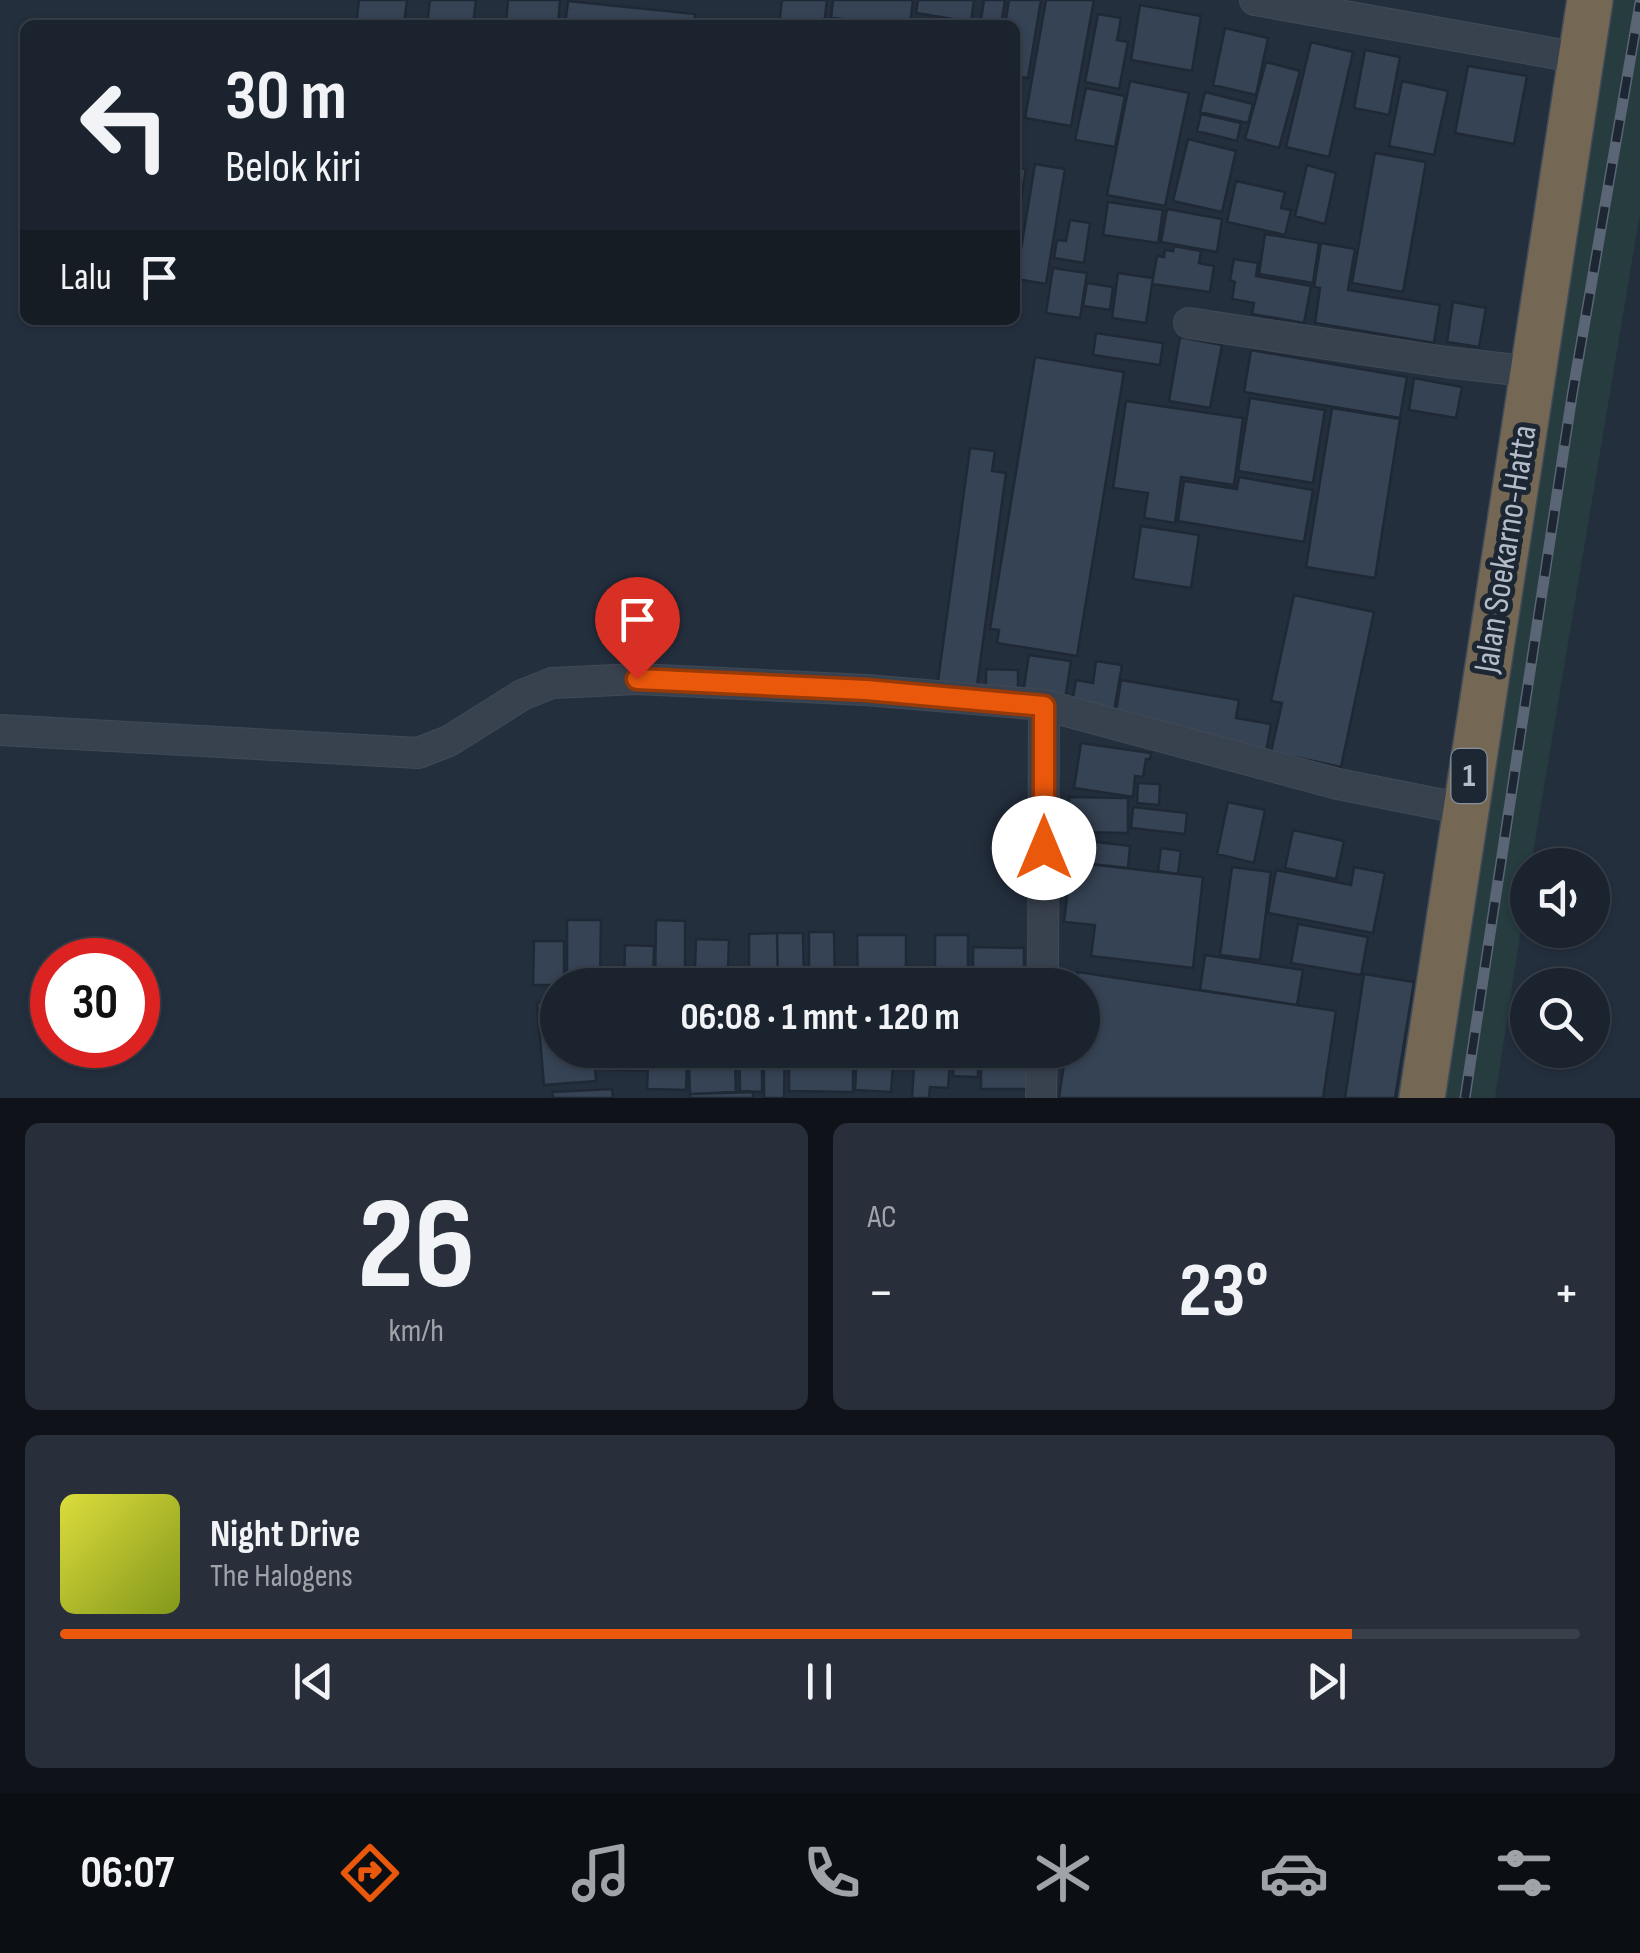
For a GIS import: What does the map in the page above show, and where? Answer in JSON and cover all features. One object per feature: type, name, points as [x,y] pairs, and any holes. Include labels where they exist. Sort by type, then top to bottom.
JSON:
[{"type":"highway","name":"Jalan Soekarno-Hatta","points":[[1422,1098],[1590,0]]},
{"type":"street","points":[[1255,0],[1580,58]]},
{"type":"street","points":[[1189,322],[1446,362],[1532,386]]},
{"type":"street","points":[[0,730],[418,753],[449,741],[552,682],[637,679],[866,690],[1044,706],[1338,784],[1464,809]]},
{"type":"street","points":[[1043,968],[1044,706]]},
{"type":"street","points":[[1041,1098],[1042,1068]]},
{"type":"green space","points":[[1597,0],[1640,0],[1640,213],[1534,848],[1510,848],[1510,948],[1518,948],[1515,968],[1510,968],[1510,1000],[1495,1098],[1428,1098]]},
{"type":"building","points":[[359,0],[407,0],[405,20],[357,20]]},
{"type":"building","points":[[430,0],[476,0],[474,20],[428,20]]},
{"type":"building","points":[[508,0],[560,0],[558,20],[506,20]]},
{"type":"building","points":[[782,0],[827,0],[825,20],[780,20]]},
{"type":"building","points":[[833,0],[913,0],[911,20],[831,18]]},
{"type":"building","points":[[918,0],[974,0],[971,20],[916,13]]},
{"type":"building","points":[[984,0],[1005,0],[1002,20],[981,20]]},
{"type":"building","points":[[1009,0],[1041,0],[1028,78],[1020,77],[1020,20],[1006,20]]},
{"type":"building","points":[[1046,0],[1094,0],[1071,126],[1025,118]]},
{"type":"building","points":[[568,1],[695,14],[694,20],[566,20]]},
{"type":"building","points":[[1140,5],[1201,16],[1192,71],[1131,60]]},
{"type":"building","points":[[1098,14],[1121,18],[1117,40],[1128,42],[1119,89],[1085,82]]},
{"type":"building","points":[[1225,28],[1268,38],[1256,95],[1213,85]]},
{"type":"building","points":[[1311,42],[1353,52],[1329,157],[1286,147]]},
{"type":"building","points":[[1365,50],[1400,57],[1389,115],[1354,108]]},
{"type":"building","points":[[1266,62],[1300,71],[1279,148],[1245,139]]},
{"type":"building","points":[[1468,66],[1527,76],[1514,144],[1455,133]]},
{"type":"building","points":[[1130,81],[1189,93],[1165,206],[1107,195]]},
{"type":"building","points":[[1402,81],[1448,91],[1434,155],[1389,146]]},
{"type":"building","points":[[1086,88],[1125,96],[1115,147],[1075,140]]},
{"type":"building","points":[[1205,92],[1253,104],[1248,123],[1200,112]]},
{"type":"building","points":[[1201,114],[1241,123],[1237,141],[1197,131]]},
{"type":"building","points":[[1188,139],[1236,151],[1222,212],[1173,201]]},
{"type":"building","points":[[1375,153],[1426,162],[1403,292],[1352,283]]},
{"type":"building","points":[[1035,164],[1065,169],[1046,284],[1020,280],[1020,255]]},
{"type":"building","points":[[1307,165],[1336,173],[1325,224],[1295,216]]},
{"type":"building","points":[[1020,168],[1026,169],[1020,206]]},
{"type":"building","points":[[1236,181],[1285,192],[1281,208],[1291,210],[1285,235],[1227,222]]},
{"type":"building","points":[[1108,202],[1163,210],[1158,243],[1103,235]]},
{"type":"building","points":[[1167,209],[1222,219],[1217,252],[1161,242]]},
{"type":"building","points":[[1070,220],[1090,223],[1084,263],[1054,258],[1057,240],[1066,241]]},
{"type":"building","points":[[1265,234],[1319,243],[1313,283],[1259,274]]},
{"type":"building","points":[[1321,243],[1355,249],[1348,290],[1440,305],[1434,343],[1315,323],[1320,288],[1314,287]]},
{"type":"building","points":[[1174,246],[1201,251],[1199,263],[1214,266],[1210,292],[1152,284],[1157,256],[1164,257],[1165,250],[1173,251]]},
{"type":"building","points":[[1234,259],[1258,263],[1256,276],[1311,286],[1304,323],[1252,314],[1254,303],[1232,299]]},
{"type":"building","points":[[1053,268],[1087,273],[1080,318],[1046,313]]},
{"type":"building","points":[[1118,273],[1153,278],[1146,323],[1112,318]]},
{"type":"building","points":[[1087,283],[1113,287],[1110,310],[1083,306]]},
{"type":"building","points":[[1453,302],[1486,308],[1479,347],[1447,342]]},
{"type":"building","points":[[1096,333],[1163,343],[1160,365],[1093,355]]},
{"type":"building","points":[[1180,337],[1222,345],[1210,408],[1169,401]]},
{"type":"building","points":[[1251,350],[1407,377],[1400,418],[1244,392]]},
{"type":"building","points":[[1035,357],[1124,372],[1077,656],[997,643],[999,630],[990,629]]},
{"type":"building","points":[[1414,378],[1462,387],[1456,418],[1409,410]]},
{"type":"building","points":[[1250,398],[1325,410],[1313,483],[1238,471]]},
{"type":"building","points":[[1126,401],[1243,418],[1234,485],[1181,477],[1175,523],[1144,518],[1148,493],[1113,488]]},
{"type":"building","points":[[1332,408],[1400,419],[1375,578],[1306,567]]},
{"type":"building","points":[[970,448],[995,451],[992,471],[1006,473],[976,693],[937,688]]},
{"type":"building","points":[[1239,477],[1313,490],[1304,542],[1178,521],[1184,481],[1237,489]]},
{"type":"building","points":[[1141,526],[1199,535],[1191,588],[1133,579]]},
{"type":"building","points":[[1294,595],[1374,612],[1341,767],[1271,752],[1282,703],[1271,701]]},
{"type":"building","points":[[1029,655],[1071,661],[1064,706],[1022,699]]},
{"type":"building","points":[[1096,661],[1122,665],[1113,717],[1071,710],[1076,680],[1093,683]]},
{"type":"building","points":[[986,669],[1018,670],[1018,697],[986,696]]},
{"type":"building","points":[[1121,680],[1239,700],[1236,718],[1271,724],[1266,753],[1115,718]]},
{"type":"building","points":[[1081,743],[1151,753],[1143,777],[1135,776],[1133,797],[1074,788]]},
{"type":"building","points":[[1138,783],[1160,784],[1159,805],[1137,803]]},
{"type":"building","points":[[1069,797],[1128,798],[1128,833],[1068,832]]},
{"type":"building","points":[[1228,802],[1265,810],[1254,863],[1217,854]]},
{"type":"building","points":[[1133,807],[1187,813],[1185,834],[1131,828]]},
{"type":"building","points":[[1293,830],[1344,841],[1336,879],[1285,868]]},
{"type":"building","points":[[1073,839],[1130,846],[1128,868],[1071,862]]},
{"type":"building","points":[[1161,848],[1181,851],[1178,874],[1158,871]]},
{"type":"building","points":[[1071,862],[1203,877],[1193,968],[1091,956],[1095,925],[1064,922]]},
{"type":"building","points":[[1232,867],[1271,872],[1260,960],[1220,955]]},
{"type":"building","points":[[1354,867],[1385,873],[1373,933],[1268,913],[1276,870],[1351,885]]},
{"type":"building","points":[[567,920],[601,920],[600,968],[567,968]]},
{"type":"building","points":[[656,920],[685,921],[685,968],[655,968]]},
{"type":"building","points":[[1298,924],[1368,937],[1361,975],[1291,963]]},
{"type":"building","points":[[809,932],[834,932],[835,968],[809,968]]},
{"type":"building","points":[[777,933],[778,968],[749,968],[749,934]]},
{"type":"building","points":[[777,933],[803,933],[804,968],[778,968]]},
{"type":"building","points":[[857,935],[906,935],[906,968],[858,968]]},
{"type":"building","points":[[935,935],[968,935],[968,968],[935,968]]},
{"type":"building","points":[[696,939],[729,940],[728,968],[695,968]]},
{"type":"building","points":[[534,941],[564,941],[564,968],[540,968],[540,985],[533,985]]},
{"type":"building","points":[[625,945],[654,946],[653,968],[624,968]]},
{"type":"building","points":[[973,947],[1024,948],[1024,968],[973,968]]},
{"type":"building","points":[[1205,955],[1303,970],[1297,1005],[1200,990]]},
{"type":"building","points":[[1364,974],[1414,982],[1395,1098],[1345,1098]]},
{"type":"building","points":[[1100,975],[1336,1011],[1323,1098],[1059,1098],[1063,1068],[1100,1068]]},
{"type":"building","points":[[543,1068],[595,1068],[596,1081],[544,1085]]},
{"type":"building","points":[[647,1068],[647,1071],[609,1069]]},
{"type":"building","points":[[648,1068],[687,1068],[686,1090],[647,1089]]},
{"type":"building","points":[[689,1068],[735,1068],[736,1092],[690,1094]]},
{"type":"building","points":[[739,1068],[762,1068],[762,1092],[740,1091]]},
{"type":"building","points":[[764,1068],[785,1068],[784,1098],[764,1098]]},
{"type":"building","points":[[789,1068],[853,1068],[853,1092],[789,1091]]},
{"type":"building","points":[[856,1068],[893,1068],[891,1092],[855,1090]]},
{"type":"building","points":[[914,1068],[950,1068],[948,1088],[930,1087],[929,1098],[912,1098]]},
{"type":"building","points":[[953,1068],[978,1068],[978,1077],[953,1076]]},
{"type":"building","points":[[981,1068],[1033,1068],[1033,1089],[981,1089]]},
{"type":"building","points":[[612,1089],[613,1098],[553,1098],[552,1092]]},
{"type":"building","points":[[753,1092],[753,1098],[690,1098],[690,1094]]},
{"type":"railway","points":[[1465,1098],[1572,396],[1640,3]]},
{"type":"route","points":[[637,679],[866,690],[1044,706],[1044,848]]}]
